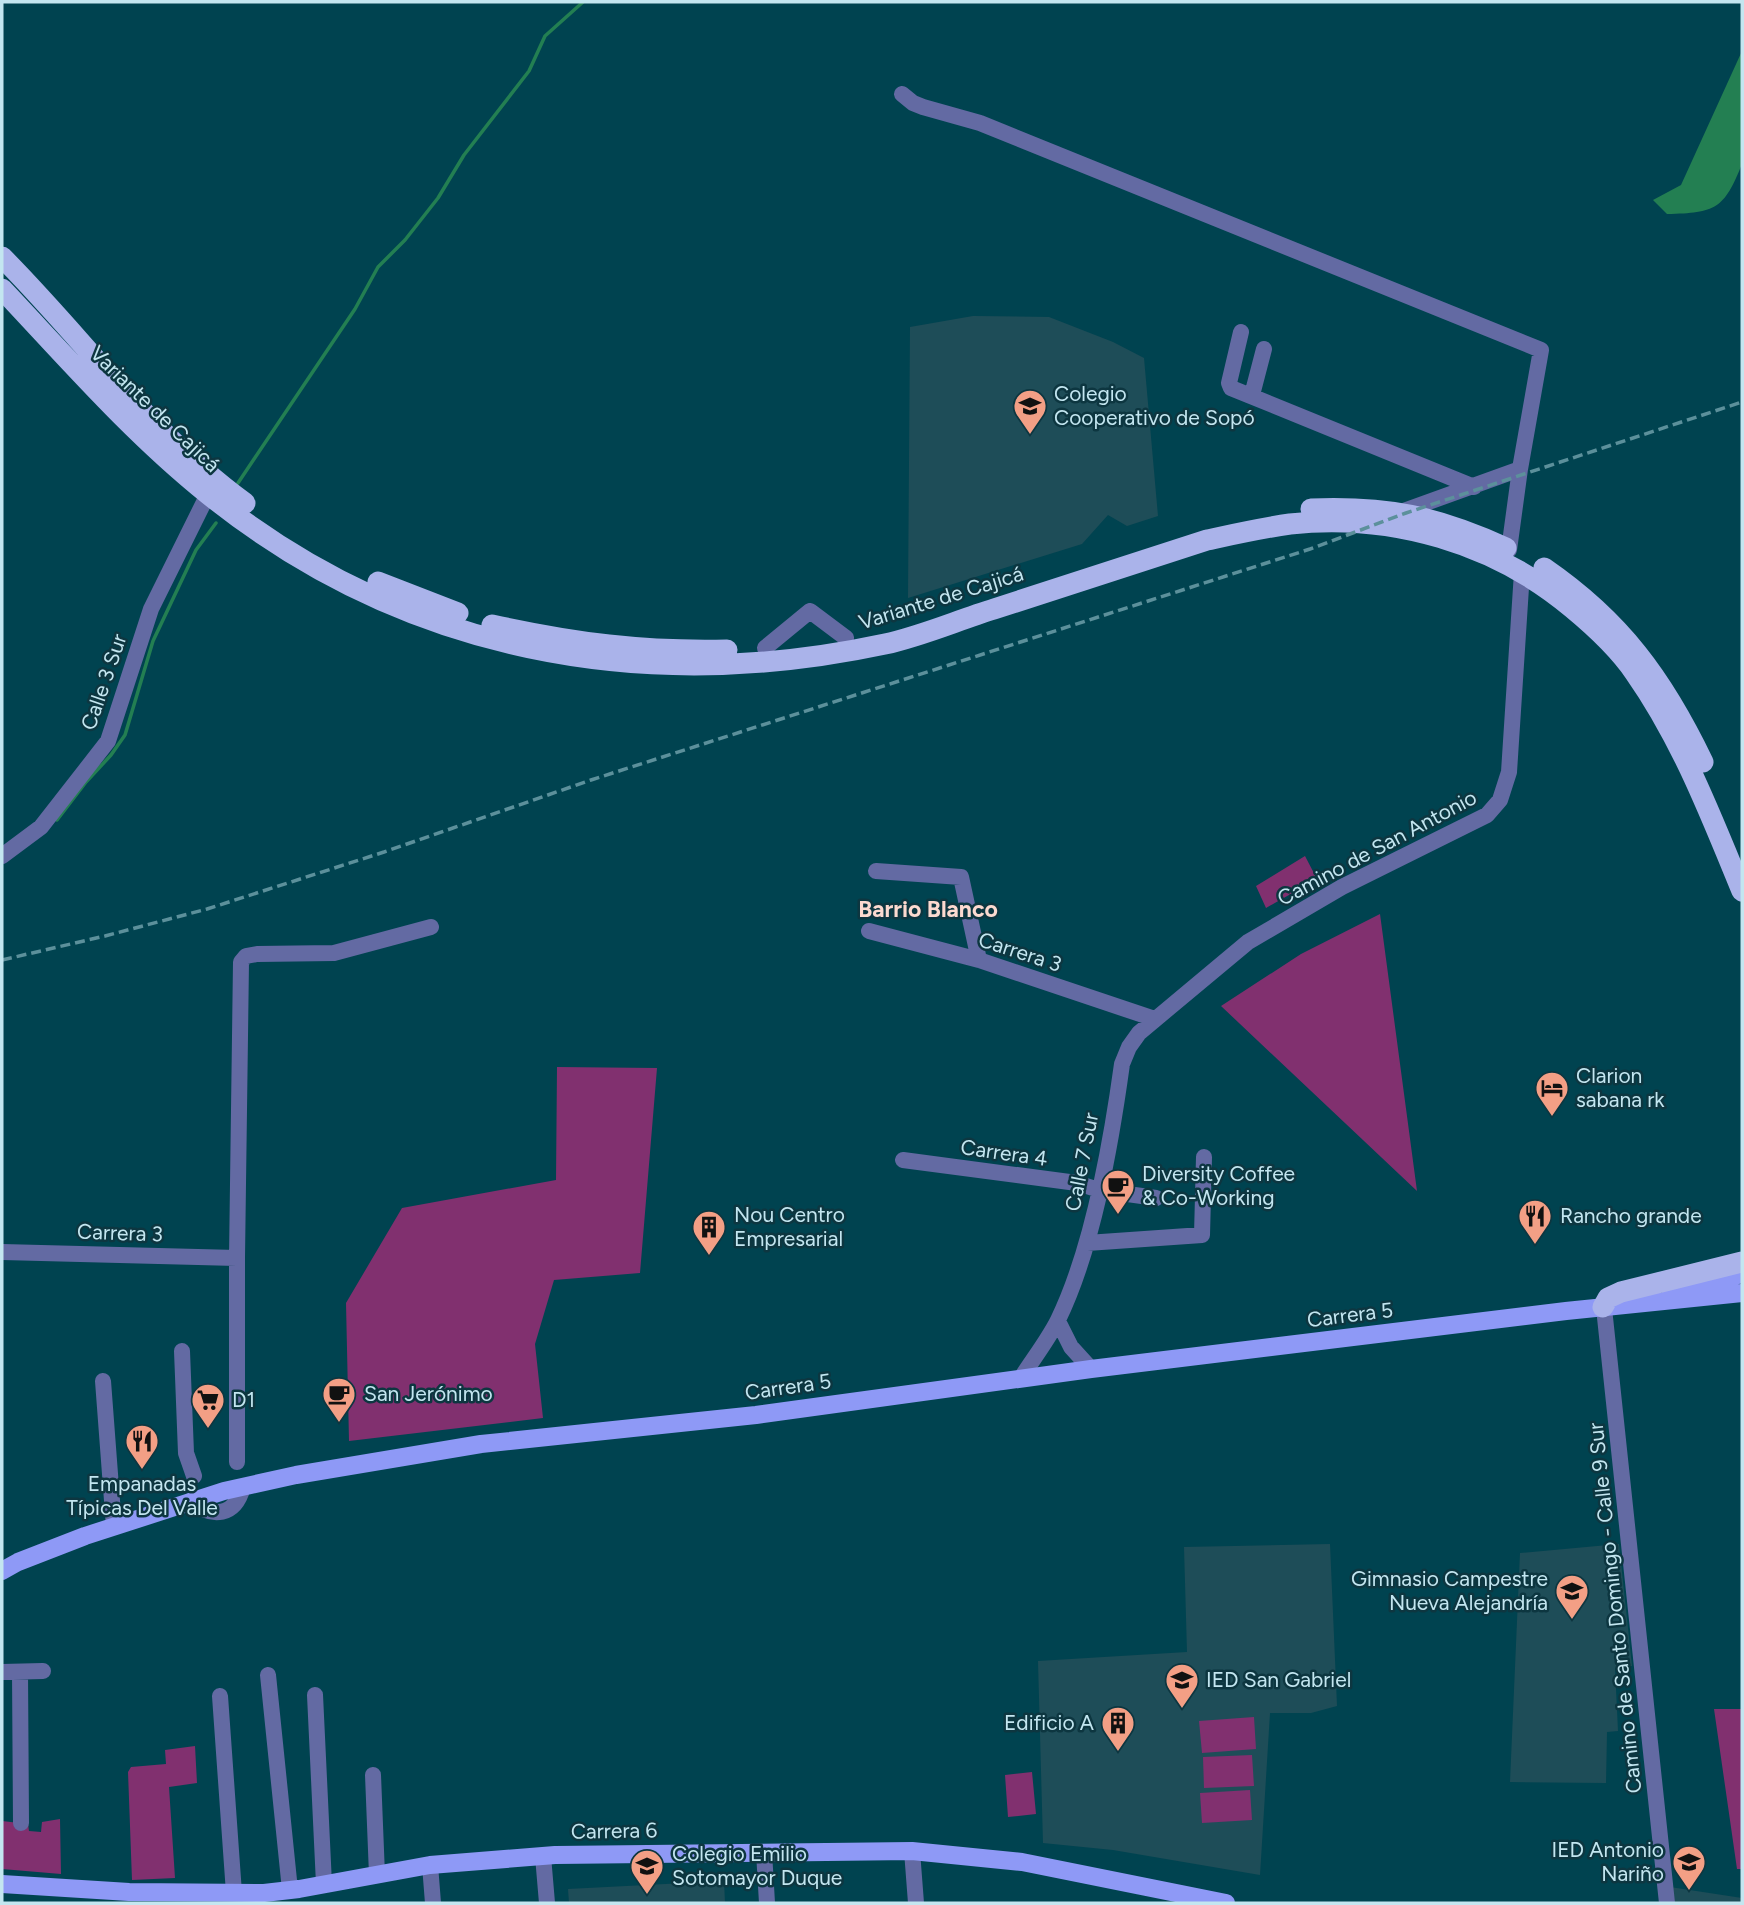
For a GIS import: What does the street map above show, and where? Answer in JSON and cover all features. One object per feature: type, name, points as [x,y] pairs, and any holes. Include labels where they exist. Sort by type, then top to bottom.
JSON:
[{"type":"highway","name":"Variante de Cajicá","points":[[2,257],[155,423],[216,494]]},
{"type":"highway","name":"Variante de Cajicá","points":[[2,289],[140,434],[308,562],[417,614],[482,637],[537,650],[601,661],[695,666],[818,656],[890,643],[1207,540],[1293,524],[1365,524],[1411,530],[1489,555],[1552,591],[1588,621],[1633,670],[1666,721],[1686,759],[1742,891]]},
{"type":"highway","name":"Variante de Cajicá","points":[[257,521],[365,576],[485,623],[591,645],[692,651],[765,648],[846,638],[886,629],[1221,523],[1294,509],[1350,508],[1398,513],[1442,522],[1509,550],[1539,566],[1577,591],[1612,623],[1662,686],[1686,728],[1742,854]]},
{"type":"highway","points":[[1600,1308],[1608,1298],[1621,1292],[1742,1262]]},
{"type":"main road","name":"Carrera 5","points":[[1600,1308],[1742,1274]]},
{"type":"main road","name":"Carrera 5","points":[[7,1567],[190,1501],[243,1487],[296,1475],[481,1444],[756,1415],[1091,1369],[1742,1293]]},
{"type":"main road","name":"Carrera 6","points":[[2,1884],[162,1898],[234,1893],[296,1894],[324,1885],[430,1865],[543,1856],[912,1851],[1021,1862],[1226,1903]]},
{"type":"street","points":[[902,94],[913,103],[980,123],[1541,350],[1509,550]]},
{"type":"street","points":[[1241,332],[1229,386],[1474,487]]},
{"type":"street","points":[[1252,395],[1264,349]]},
{"type":"street","points":[[1398,513],[1520,469]]},
{"type":"street","name":"Calle 3 Sur","points":[[2,856],[41,827],[108,741],[152,609],[216,494]]},
{"type":"street","name":"Camino de San Antonio","points":[[1156,1019],[1248,942],[1342,887],[1488,815],[1494,809],[1506,788],[1509,772],[1522,572]]},
{"type":"street","points":[[765,648],[810,607],[846,638]]},
{"type":"street","points":[[876,871],[961,877],[979,960]]},
{"type":"street","points":[[237,1462],[236,1258],[241,962],[246,956],[257,954],[334,953],[431,927]]},
{"type":"street","name":"Carrera 3","points":[[870,931],[979,960],[1156,1019]]},
{"type":"street","name":"Calle 7 Sur","points":[[1021,1378],[1058,1321],[1087,1243],[1122,1065],[1129,1047],[1139,1033],[1156,1019]]},
{"type":"street","points":[[1087,1243],[1202,1236],[1204,1157]]},
{"type":"street","name":"Carrera 4","points":[[903,1160],[1077,1183],[1099,1190],[1156,1198]]},
{"type":"street","name":"Carrera 3","points":[[2,1252],[236,1258]]},
{"type":"street","name":"Camino de Santo Domingo - Calle 9 Sur","points":[[1600,1308],[1667,1903]]},
{"type":"street","points":[[1058,1321],[1071,1347],[1091,1369]]},
{"type":"street","points":[[182,1352],[186,1453],[194,1476]]},
{"type":"street","points":[[103,1381],[114,1527]]},
{"type":"street","points":[[2,1672],[43,1671]]},
{"type":"street","points":[[20,1672],[21,1823]]},
{"type":"street","points":[[268,1675],[296,1894]]},
{"type":"street","points":[[315,1695],[324,1885]]},
{"type":"street","points":[[220,1696],[234,1893]]},
{"type":"street","points":[[373,1775],[377,1875]]},
{"type":"street","points":[[912,1851],[916,1903]]},
{"type":"street","points":[[764,1852],[767,1903]]},
{"type":"street","points":[[543,1856],[547,1903]]},
{"type":"street","points":[[430,1865],[433,1903]]},
{"type":"shaded area","points":[[1742,51],[1742,164],[1736,179],[1730,191],[1716,206],[1697,212],[1667,214],[1653,200],[1681,185]]},
{"type":"shaded area","name":"Colegio Cooperativo de Sopó","points":[[973,316],[1049,317],[1113,342],[1144,358],[1158,516],[1127,526],[1108,515],[1082,544],[908,598],[910,327]]},
{"type":"shaded area","points":[[1305,856],[1317,879],[1266,908],[1256,886]]},
{"type":"shaded area","points":[[1380,914],[1417,1191],[1221,1006],[1301,954]]},
{"type":"shaded area","points":[[557,1067],[657,1068],[640,1273],[554,1280],[535,1344],[543,1418],[349,1441],[346,1303],[402,1208],[556,1180]]},
{"type":"shaded area","name":"IED San Gabriel","points":[[1330,1544],[1337,1706],[1311,1713],[1270,1713],[1260,1875],[1113,1850],[1043,1843],[1038,1661],[1187,1652],[1184,1547]]},
{"type":"shaded area","name":"Gimnasio Campestre Nueva Alejandría","points":[[1619,1544],[1632,1666],[1615,1668],[1618,1731],[1607,1732],[1606,1783],[1510,1782],[1520,1553]]},
{"type":"shaded area","points":[[1714,1709],[1742,1709],[1742,1869],[1737,1869]]},
{"type":"shaded area","points":[[1254,1717],[1256,1749],[1202,1753],[1199,1721]]},
{"type":"shaded area","points":[[195,1746],[197,1783],[169,1787],[175,1878],[132,1880],[128,1772],[131,1767],[166,1764],[165,1750]]},
{"type":"shaded area","points":[[1252,1755],[1254,1786],[1204,1788],[1203,1757]]},
{"type":"shaded area","points":[[1032,1772],[1036,1814],[1008,1817],[1005,1775]]},
{"type":"shaded area","points":[[1250,1790],[1252,1820],[1202,1823],[1200,1793]]},
{"type":"shaded area","points":[[60,1819],[61,1874],[2,1869],[2,1821],[28,1824],[29,1831],[41,1832],[42,1822]]},
{"type":"shaded area","name":"Colegio Emilio Sotomayor Duque","points":[[724,1881],[725,1903],[569,1903],[568,1889]]},
{"type":"shaded area","name":"IED Antonio Nariño","points":[[1670,1887],[1742,1898],[1742,1903],[1672,1903]]},
{"type":"waterway","points":[[238,483],[355,309],[378,267],[405,240],[438,198],[464,155],[529,71],[545,36],[583,2]]},
{"type":"waterway","points":[[57,820],[125,735],[153,641],[196,550],[216,523]]},
{"type":"railway","points":[[2,960],[207,909],[384,852],[591,780],[1310,549],[1406,513],[1742,402]]},
{"type":"place","name":"Colegio Cooperativo de Sopó","points":[[1030,436]]},
{"type":"place","name":"Clarion sabana rk","points":[[1552,1118]]},
{"type":"place","name":"Diversity Coffee & Co-Working","points":[[1118,1216]]},
{"type":"place","name":"Rancho grande","points":[[1535,1246]]},
{"type":"place","name":"Nou Centro Empresarial","points":[[709,1257]]},
{"type":"place","name":"San Jerónimo","points":[[339,1424]]},
{"type":"place","name":"D1","points":[[208,1430]]},
{"type":"place","name":"Empanadas Típicas Del Valle","points":[[142,1471]]},
{"type":"place","name":"Gimnasio Campestre Nueva Alejandría","points":[[1572,1621]]},
{"type":"place","name":"IED San Gabriel","points":[[1182,1710]]},
{"type":"place","name":"Edificio A","points":[[1118,1753]]},
{"type":"place","name":"IED Antonio Nariño","points":[[1689,1892]]},
{"type":"place","name":"Colegio Emilio Sotomayor Duque","points":[[647,1896]]},
{"type":"district","name":"Barrio Blanco","points":[[928,909]]}]
